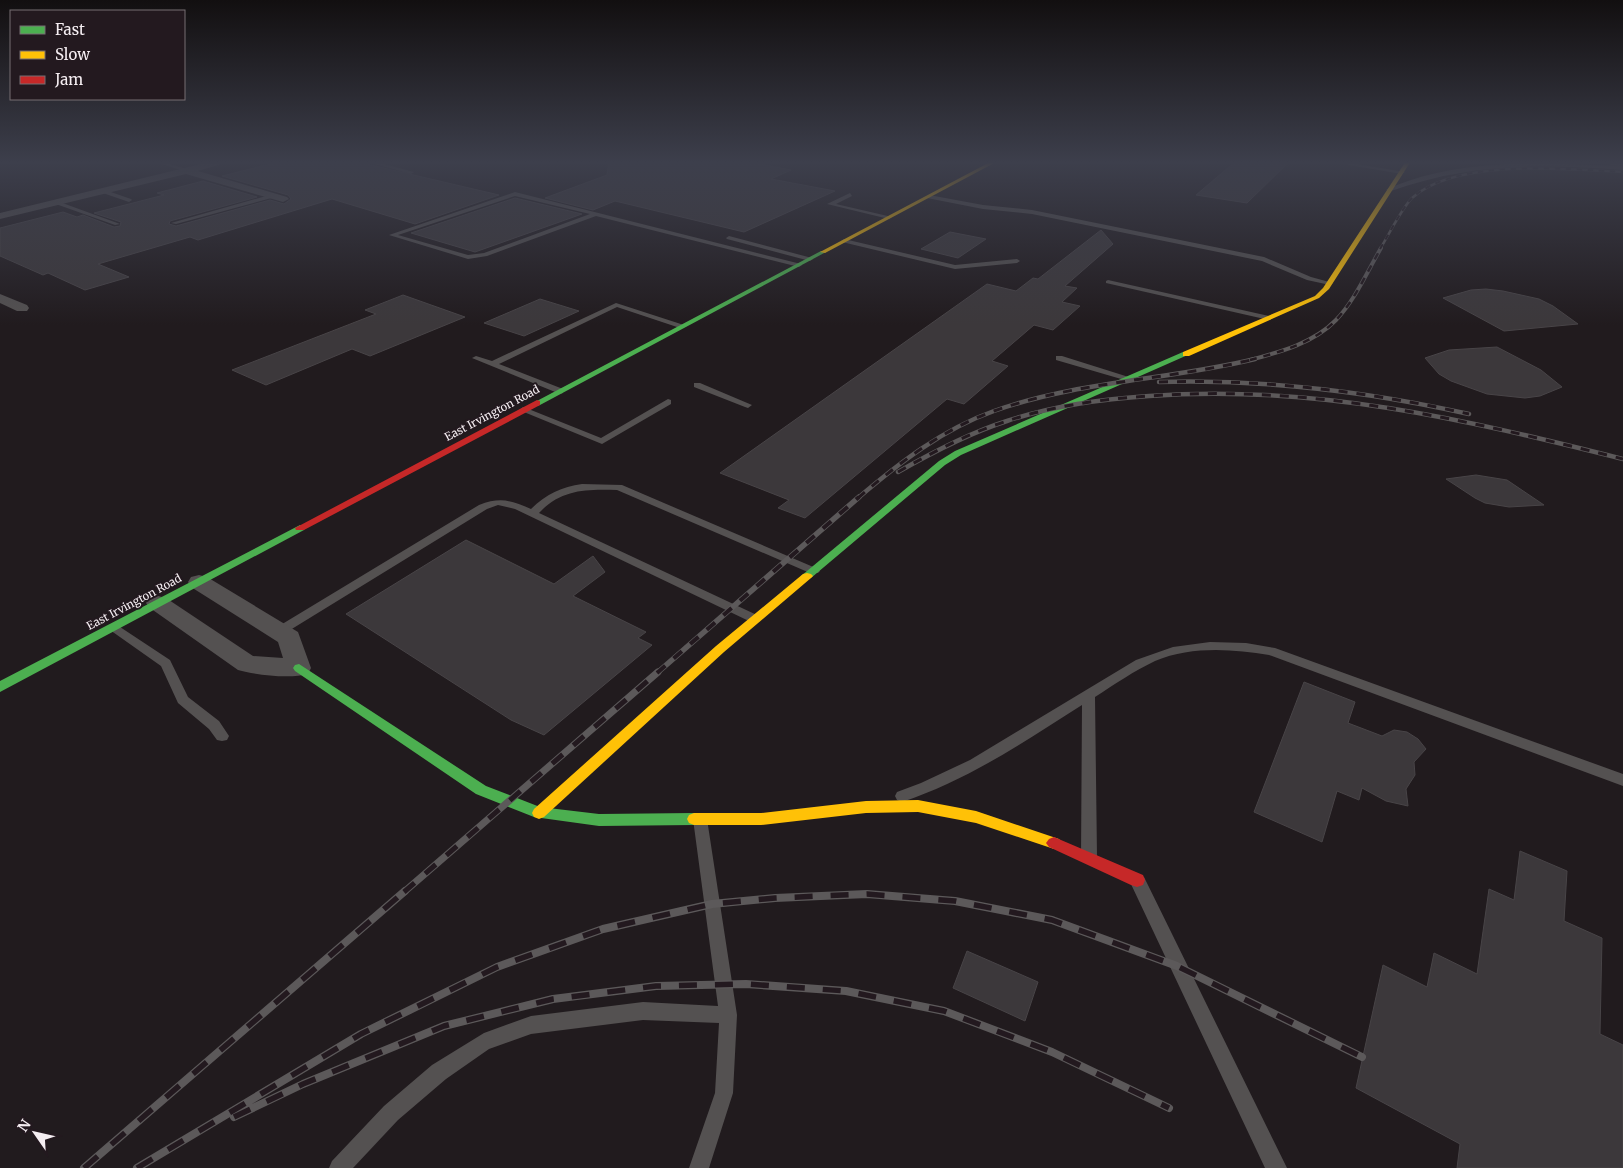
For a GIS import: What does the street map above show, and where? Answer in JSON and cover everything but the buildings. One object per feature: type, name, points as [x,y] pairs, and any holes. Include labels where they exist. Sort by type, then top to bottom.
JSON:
[{"type":"street","name":"East Irvington Road","points":[[0,687],[892,216]]},
{"type":"street","points":[[539,813],[720,649],[927,474],[958,453],[1317,297],[1330,283],[1373,216]]},
{"type":"street","points":[[0,298],[22,308]]},
{"type":"street","points":[[199,582],[288,638],[299,668]]},
{"type":"street","points":[[158,603],[247,664],[299,668],[481,790],[539,813],[599,820],[761,819],[866,807],[918,806],[976,817],[1040,837],[1137,880]]},
{"type":"lane","points":[[93,216],[117,224]]},
{"type":"lane","points":[[174,223],[204,216]]},
{"type":"lane","points":[[450,216],[392,235],[468,257],[485,255],[592,216]]},
{"type":"lane","points":[[602,216],[799,265]]},
{"type":"lane","points":[[882,216],[889,217]]},
{"type":"lane","points":[[1050,216],[1264,258],[1309,279],[1330,283]]},
{"type":"lane","points":[[729,238],[810,259]]},
{"type":"lane","points":[[844,241],[955,267],[1017,261]]},
{"type":"lane","points":[[1108,282],[1269,318]]},
{"type":"lane","points":[[493,364],[616,305],[683,326]]},
{"type":"lane","points":[[476,358],[560,391]]},
{"type":"lane","points":[[1058,358],[1131,378]]},
{"type":"lane","points":[[697,385],[748,405]]},
{"type":"lane","points":[[523,410],[602,441],[668,402]]},
{"type":"lane","points":[[532,514],[540,504],[567,489],[586,486],[619,487],[814,571]]},
{"type":"lane","points":[[278,632],[489,504],[507,504],[532,514],[755,619]]},
{"type":"lane","points":[[114,627],[166,664],[183,700],[214,725],[222,736]]},
{"type":"lane","points":[[866,807],[919,791],[972,765],[1138,664],[1171,652],[1208,645],[1239,645],[1271,651],[1623,780]]},
{"type":"lane","points":[[1089,695],[1089,859]]},
{"type":"lane","points":[[698,1168],[724,1093],[728,1015],[700,819]]},
{"type":"lane","points":[[1137,880],[1229,1075],[1272,1162],[1277,1168]]},
{"type":"lane","points":[[339,1168],[391,1113],[439,1072],[484,1042],[531,1025],[643,1011],[728,1015]]},
{"type":"railway","points":[[1380,249],[1400,216]]},
{"type":"railway","points":[[1250,360],[1296,346],[1318,335],[1327,328],[1349,304],[1381,248]]},
{"type":"railway","points":[[858,498],[889,472],[939,437],[975,418],[994,411],[1058,393],[1190,372],[1255,359]]},
{"type":"railway","points":[[1159,382],[1237,382],[1315,388],[1392,399],[1469,414]]},
{"type":"railway","points":[[898,472],[938,450],[979,431],[1042,411],[1113,399],[1210,394],[1270,395],[1330,400],[1388,408],[1447,418],[1623,459]]},
{"type":"railway","points":[[657,673],[859,497]]},
{"type":"railway","points":[[404,892],[658,672]]},
{"type":"railway","points":[[84,1168],[405,891]]},
{"type":"railway","points":[[137,1168],[361,1034],[497,967],[603,929],[712,904],[775,898],[867,894],[955,901],[1052,920],[1177,966],[1362,1057]]},
{"type":"railway","points":[[234,1117],[303,1084],[444,1026],[553,999],[656,986],[746,984],[846,991],[944,1011],[1052,1052],[1169,1108]]},
{"type":"traffic: fast","points":[[537,403],[823,252]]},
{"type":"traffic: fast","points":[[807,576],[942,463],[958,453],[1186,354]]},
{"type":"traffic: fast","points":[[0,687],[300,528]]},
{"type":"traffic: fast","points":[[299,668],[481,790],[539,813],[599,820],[694,819]]},
{"type":"traffic: slow","points":[[823,252],[892,216]]},
{"type":"traffic: slow","points":[[1186,354],[1317,297],[1326,289],[1374,216]]},
{"type":"traffic: slow","points":[[539,813],[720,649],[807,576]]},
{"type":"traffic: slow","points":[[694,819],[761,819],[866,807],[918,806],[976,817],[1054,843]]},
{"type":"traffic: jam","points":[[300,528],[537,403]]},
{"type":"traffic: jam","points":[[1054,843],[1137,880]]}]
